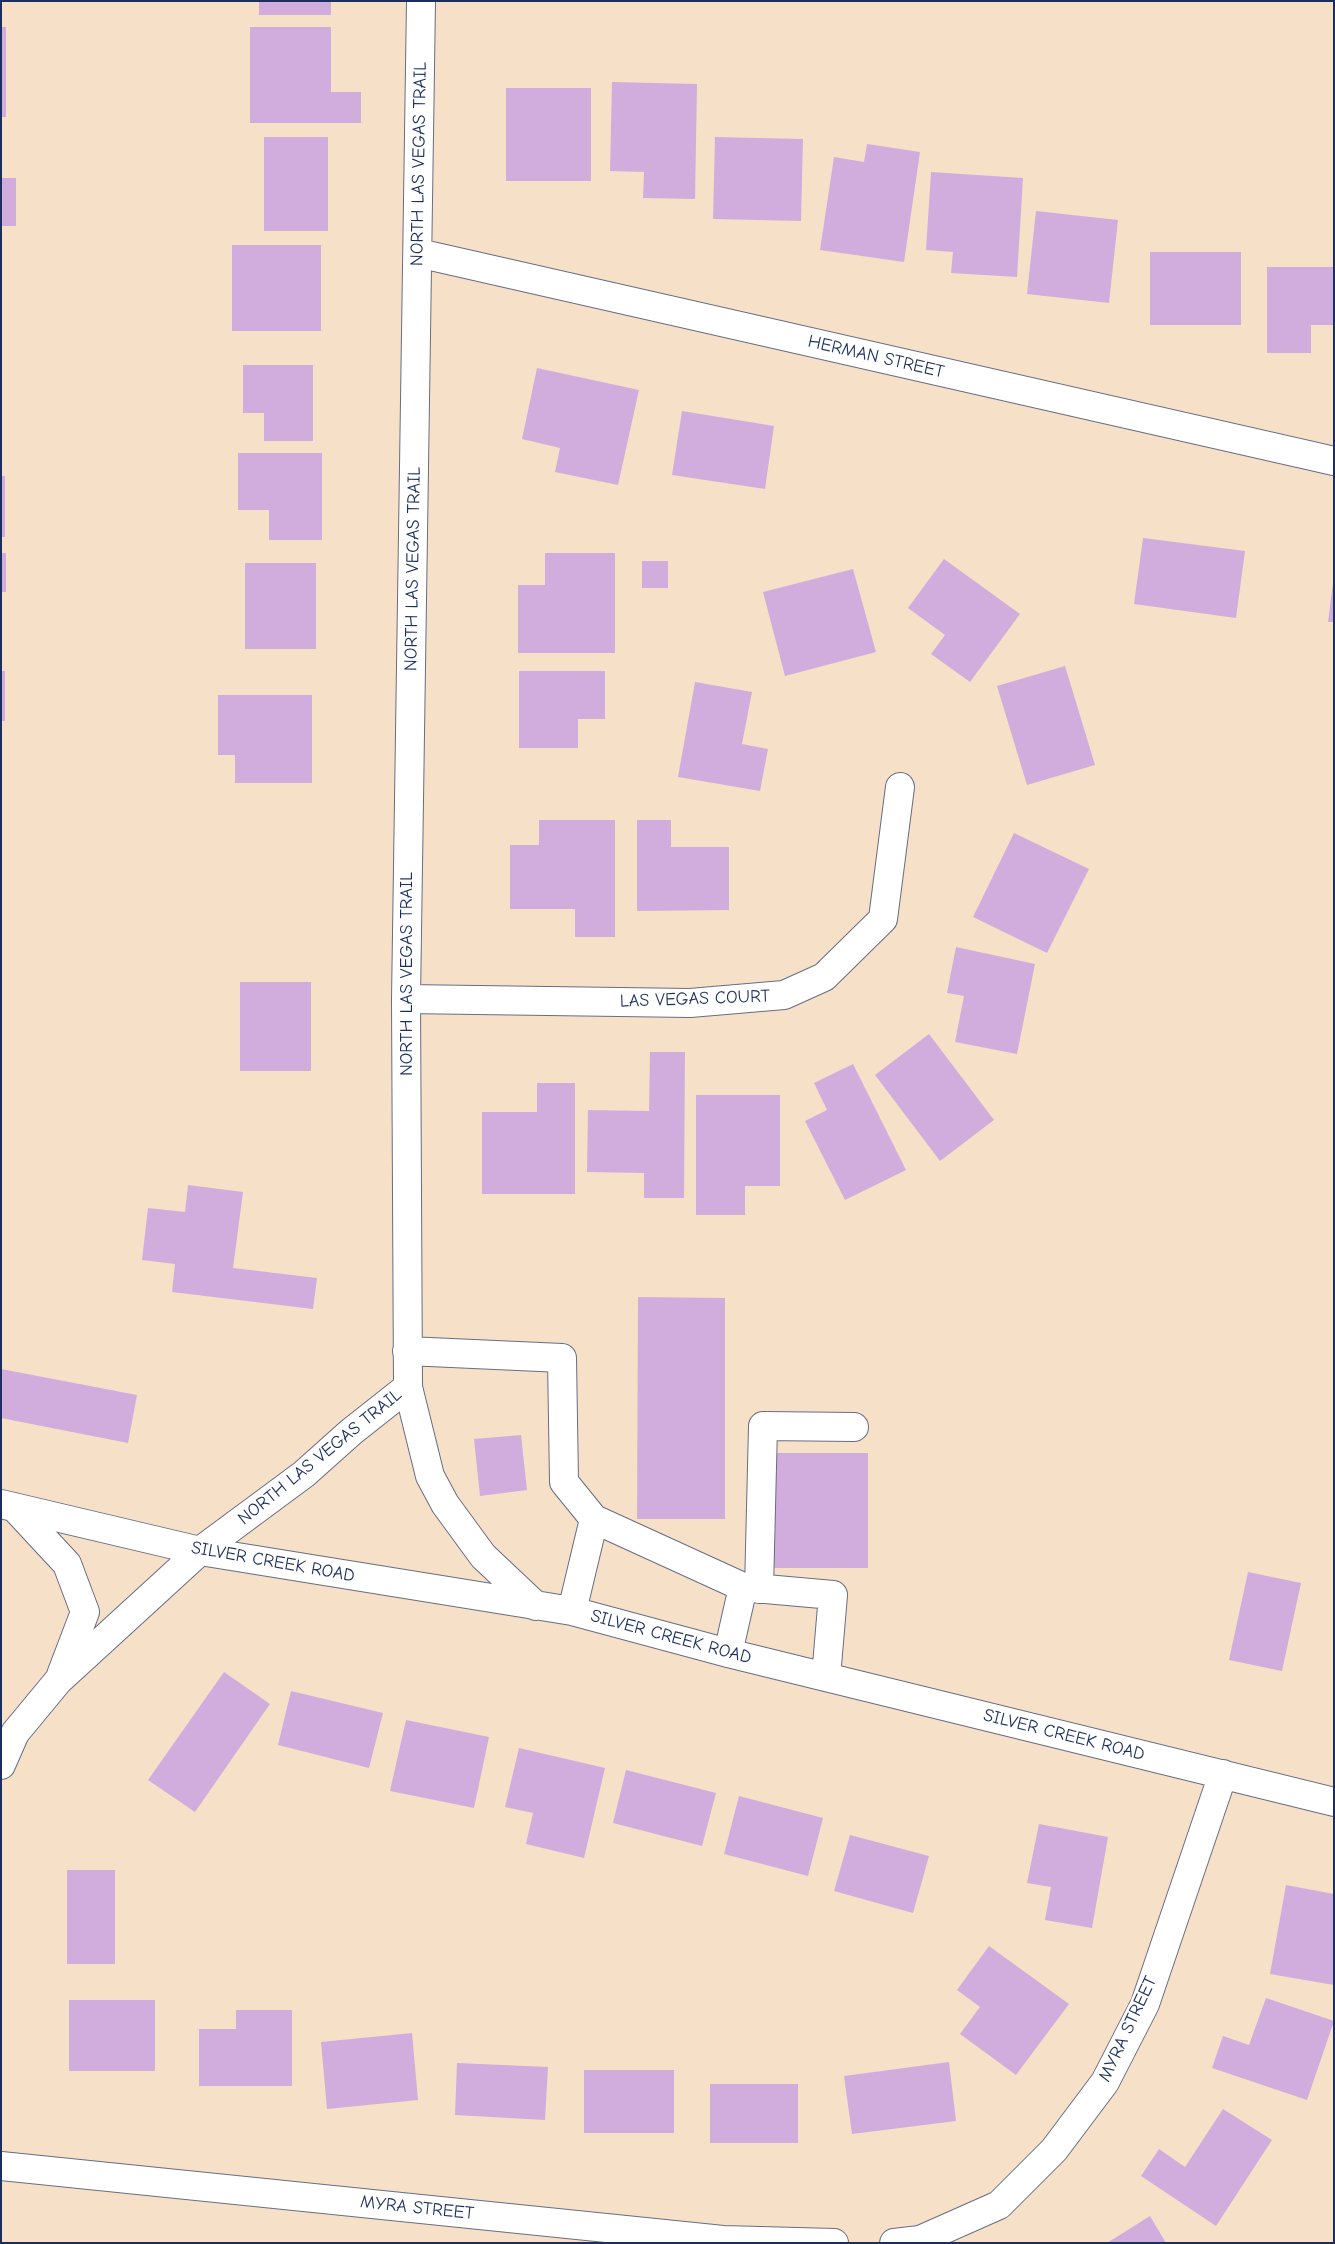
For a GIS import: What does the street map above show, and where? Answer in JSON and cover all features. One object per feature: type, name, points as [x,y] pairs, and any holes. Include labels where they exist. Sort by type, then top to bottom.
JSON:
[{"type":"street","name":"NORTH LAS VEGAS TRAIL","points":[[1,1766],[15,1733],[58,1681],[200,1551],[304,1474],[351,1432],[408,1387],[406,999],[421,1]]},
{"type":"street","name":"HERMAN STREET","points":[[418,253],[1334,461]]},
{"type":"street","name":"LAS VEGAS COURT","points":[[406,999],[690,1003],[784,996],[824,977],[883,919],[900,787]]},
{"type":"street","points":[[407,1351],[562,1358],[564,1482],[594,1519],[751,1588],[833,1595],[826,1677]]},
{"type":"street","points":[[408,1387],[430,1476],[445,1504],[483,1556],[536,1606]]},
{"type":"street","points":[[728,1653],[751,1588],[763,1426],[854,1427]]},
{"type":"street","points":[[8,1505],[67,1564],[85,1612],[58,1681]]},
{"type":"street","name":"SILVER CREEK ROAD","points":[[8,1505],[200,1551],[572,1611],[728,1653],[1334,1802]]},
{"type":"street","points":[[572,1611],[594,1519]]},
{"type":"street","name":"MYRA STREET","points":[[894,2243],[920,2240],[999,2205],[1054,2150],[1106,2082],[1144,2004],[1223,1774]]},
{"type":"street","name":"MYRA STREET","points":[[1,2166],[723,2240],[834,2243]]},
{"type":"building","points":[[259,1],[331,1],[331,15],[259,15]]},
{"type":"building","points":[[1,27],[6,27],[6,117],[1,117]]},
{"type":"building","points":[[250,27],[331,27],[331,92],[361,92],[361,123],[250,123]]},
{"type":"building","points":[[612,82],[697,84],[695,199],[643,198],[644,172],[610,171]]},
{"type":"building","points":[[506,88],[591,88],[591,181],[506,181]]},
{"type":"building","points":[[264,137],[328,137],[328,231],[264,231]]},
{"type":"building","points":[[715,137],[803,139],[801,221],[713,219]]},
{"type":"building","points":[[867,144],[920,152],[904,262],[820,250],[834,157],[864,162]]},
{"type":"building","points":[[931,172],[1023,178],[1017,277],[951,273],[953,252],[926,250]]},
{"type":"building","points":[[1,178],[16,178],[16,226],[1,226]]},
{"type":"building","points":[[1036,211],[1118,220],[1109,303],[1027,294]]},
{"type":"building","points":[[232,245],[321,245],[321,331],[232,331]]},
{"type":"building","points":[[1150,252],[1241,252],[1241,325],[1150,325]]},
{"type":"building","points":[[1267,267],[1334,267],[1334,325],[1311,325],[1311,353],[1267,353]]},
{"type":"building","points":[[243,365],[313,365],[313,441],[264,441],[264,413],[243,413]]},
{"type":"building","points":[[537,368],[639,390],[618,485],[555,472],[560,448],[522,439]]},
{"type":"building","points":[[682,411],[774,426],[765,489],[672,475]]},
{"type":"building","points":[[238,453],[322,453],[322,540],[269,540],[269,510],[238,510]]},
{"type":"building","points":[[1,476],[5,476],[5,537],[1,537]]},
{"type":"building","points":[[1143,538],[1245,551],[1236,618],[1134,604]]},
{"type":"building","points":[[1,553],[6,553],[6,592],[1,592]]},
{"type":"building","points":[[545,553],[615,553],[615,653],[518,653],[518,585],[545,585]]},
{"type":"building","points":[[944,559],[1020,614],[970,682],[931,654],[945,635],[908,608]]},
{"type":"building","points":[[642,561],[668,561],[668,588],[642,588]]},
{"type":"building","points":[[245,563],[316,563],[316,649],[245,649]]},
{"type":"building","points":[[853,569],[876,652],[785,676],[763,592]]},
{"type":"building","points":[[1333,583],[1334,622],[1328,622]]},
{"type":"building","points":[[1065,666],[1095,765],[1027,785],[997,686]]},
{"type":"building","points":[[1,671],[5,671],[5,721],[1,721]]},
{"type":"building","points":[[519,671],[605,671],[605,719],[578,719],[578,748],[519,748]]},
{"type":"building","points":[[695,682],[752,692],[742,744],[768,749],[760,791],[678,777]]},
{"type":"building","points":[[218,695],[312,695],[312,783],[235,783],[235,755],[218,755]]},
{"type":"building","points":[[539,820],[615,820],[615,937],[575,937],[575,909],[510,909],[510,845],[539,845]]},
{"type":"building","points":[[637,820],[671,820],[671,847],[729,847],[729,910],[637,911]]},
{"type":"building","points":[[1014,833],[1089,869],[1047,953],[973,917]]},
{"type":"building","points":[[956,947],[1035,964],[1017,1054],[955,1042],[964,996],[947,993]]},
{"type":"building","points":[[240,982],[311,982],[311,1071],[240,1071]]},
{"type":"building","points":[[929,1034],[994,1120],[940,1161],[875,1075]]},
{"type":"building","points":[[650,1052],[685,1052],[684,1198],[644,1198],[644,1173],[587,1172],[588,1110],[649,1111]]},
{"type":"building","points":[[853,1064],[906,1170],[845,1200],[805,1121],[827,1110],[814,1083]]},
{"type":"building","points":[[537,1083],[575,1083],[575,1194],[482,1194],[482,1112],[537,1112]]},
{"type":"building","points":[[696,1095],[780,1095],[780,1186],[745,1186],[745,1215],[696,1215]]},
{"type":"building","points":[[188,1185],[243,1192],[233,1268],[317,1278],[313,1309],[172,1292],[175,1264],[142,1260],[148,1208],[185,1212]]},
{"type":"building","points":[[638,1297],[725,1298],[725,1519],[637,1519]]},
{"type":"building","points":[[1,1369],[137,1395],[128,1443],[1,1418]]},
{"type":"building","points":[[521,1435],[527,1490],[480,1496],[474,1439]]},
{"type":"building","points":[[773,1453],[868,1453],[868,1568],[773,1568]]},
{"type":"building","points":[[1248,1572],[1301,1583],[1282,1671],[1229,1660]]},
{"type":"building","points":[[224,1672],[270,1704],[195,1812],[148,1780]]},
{"type":"building","points":[[291,1691],[383,1713],[369,1768],[278,1745]]},
{"type":"building","points":[[406,1720],[489,1737],[474,1808],[390,1791]]},
{"type":"building","points":[[519,1748],[605,1768],[584,1858],[526,1844],[533,1813],[505,1807]]},
{"type":"building","points":[[626,1770],[716,1793],[702,1846],[613,1823]]},
{"type":"building","points":[[739,1796],[823,1818],[808,1876],[724,1854]]},
{"type":"building","points":[[1039,1824],[1108,1837],[1092,1928],[1045,1920],[1051,1887],[1027,1883]]},
{"type":"building","points":[[850,1835],[929,1856],[913,1913],[834,1891]]},
{"type":"building","points":[[67,1870],[115,1870],[115,1964],[67,1964]]},
{"type":"building","points":[[1286,1885],[1334,1894],[1334,1985],[1270,1974]]},
{"type":"building","points":[[989,1946],[1069,2004],[1016,2075],[960,2034],[980,2007],[957,1990]]},
{"type":"building","points":[[1266,1998],[1334,2021],[1307,2100],[1212,2068],[1223,2036],[1249,2045]]},
{"type":"building","points":[[69,2000],[155,2000],[155,2071],[69,2071]]},
{"type":"building","points":[[236,2010],[292,2010],[292,2086],[199,2086],[199,2029],[236,2029]]},
{"type":"building","points":[[412,2033],[418,2100],[327,2109],[321,2042]]},
{"type":"building","points":[[949,2062],[956,2121],[852,2134],[844,2076]]},
{"type":"building","points":[[457,2063],[548,2067],[545,2120],[455,2115]]},
{"type":"building","points":[[584,2070],[674,2070],[674,2133],[584,2133]]},
{"type":"building","points":[[710,2084],[798,2084],[798,2143],[710,2143]]},
{"type":"building","points":[[1223,2109],[1272,2140],[1216,2226],[1141,2176],[1159,2149],[1185,2167]]},
{"type":"building","points":[[1150,2216],[1166,2243],[1107,2243]]}]
